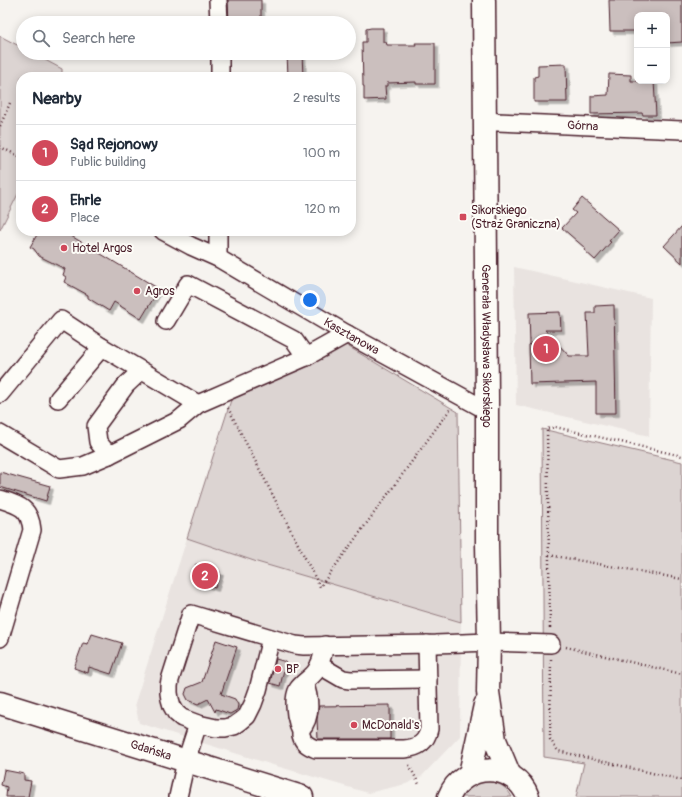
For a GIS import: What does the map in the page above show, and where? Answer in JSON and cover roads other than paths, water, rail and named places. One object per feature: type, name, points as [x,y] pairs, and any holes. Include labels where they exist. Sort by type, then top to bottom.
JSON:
[{"type":"main road","name":"Generała Władysława Sikorskiego","points":[[484,0],[488,692],[495,740],[510,776]]},
{"type":"main road","name":"Generała Władysława Sikorskiego","points":[[470,774],[488,692]]},
{"type":"main road","name":"Gdańska","points":[[0,703],[302,797]]},
{"type":"main road","points":[[438,793],[459,782],[470,774],[490,770],[510,776],[519,783],[528,797]]},
{"type":"street","points":[[218,0],[219,16]]},
{"type":"street","points":[[220,60],[220,72]]},
{"type":"street","name":"Górna","points":[[485,120],[497,122],[682,130]]},
{"type":"street","name":"Kasztanowa","points":[[172,236],[218,258],[347,334],[486,410]]},
{"type":"street","points":[[218,236],[218,258]]},
{"type":"street","points":[[166,321],[188,284],[294,340],[306,357]]},
{"type":"street","points":[[0,394],[61,320],[141,371],[198,404]]},
{"type":"street","points":[[0,434],[59,469],[83,466],[109,455],[179,420],[198,404],[306,357],[347,334]]},
{"type":"street","points":[[58,398],[102,347]]},
{"type":"street","points":[[109,455],[98,442],[96,426],[126,385],[141,371]]},
{"type":"street","points":[[0,499],[14,503],[21,507],[27,513],[31,521],[32,530],[0,638]]},
{"type":"street","points":[[271,638],[253,704],[247,716],[241,721],[234,726],[216,728],[198,724],[182,718],[176,713],[170,699],[169,686],[191,614],[271,638],[300,645],[488,642],[551,644]]},
{"type":"street","points":[[325,645],[322,659],[316,671],[299,688],[296,694],[296,717],[304,742],[316,749],[410,749],[422,743],[427,736],[429,729],[427,644]]},
{"type":"street","points":[[319,665],[343,679],[350,680],[428,679]]},
{"type":"street","points":[[178,797],[186,761],[198,724]]},
{"type":"place","name":"Sikorskiego (Straż Graniczna)","points":[[463,217]]},
{"type":"place","name":"Hotel Argos","points":[[64,248]]},
{"type":"place","name":"Agros","points":[[137,291]]},
{"type":"place","name":"Sąd Rejonowy","points":[[546,349]]},
{"type":"place","name":"Ehrle","points":[[205,576]]},
{"type":"place","name":"BP","points":[[278,669]]},
{"type":"place","name":"McDonald's","points":[[354,725]]}]
